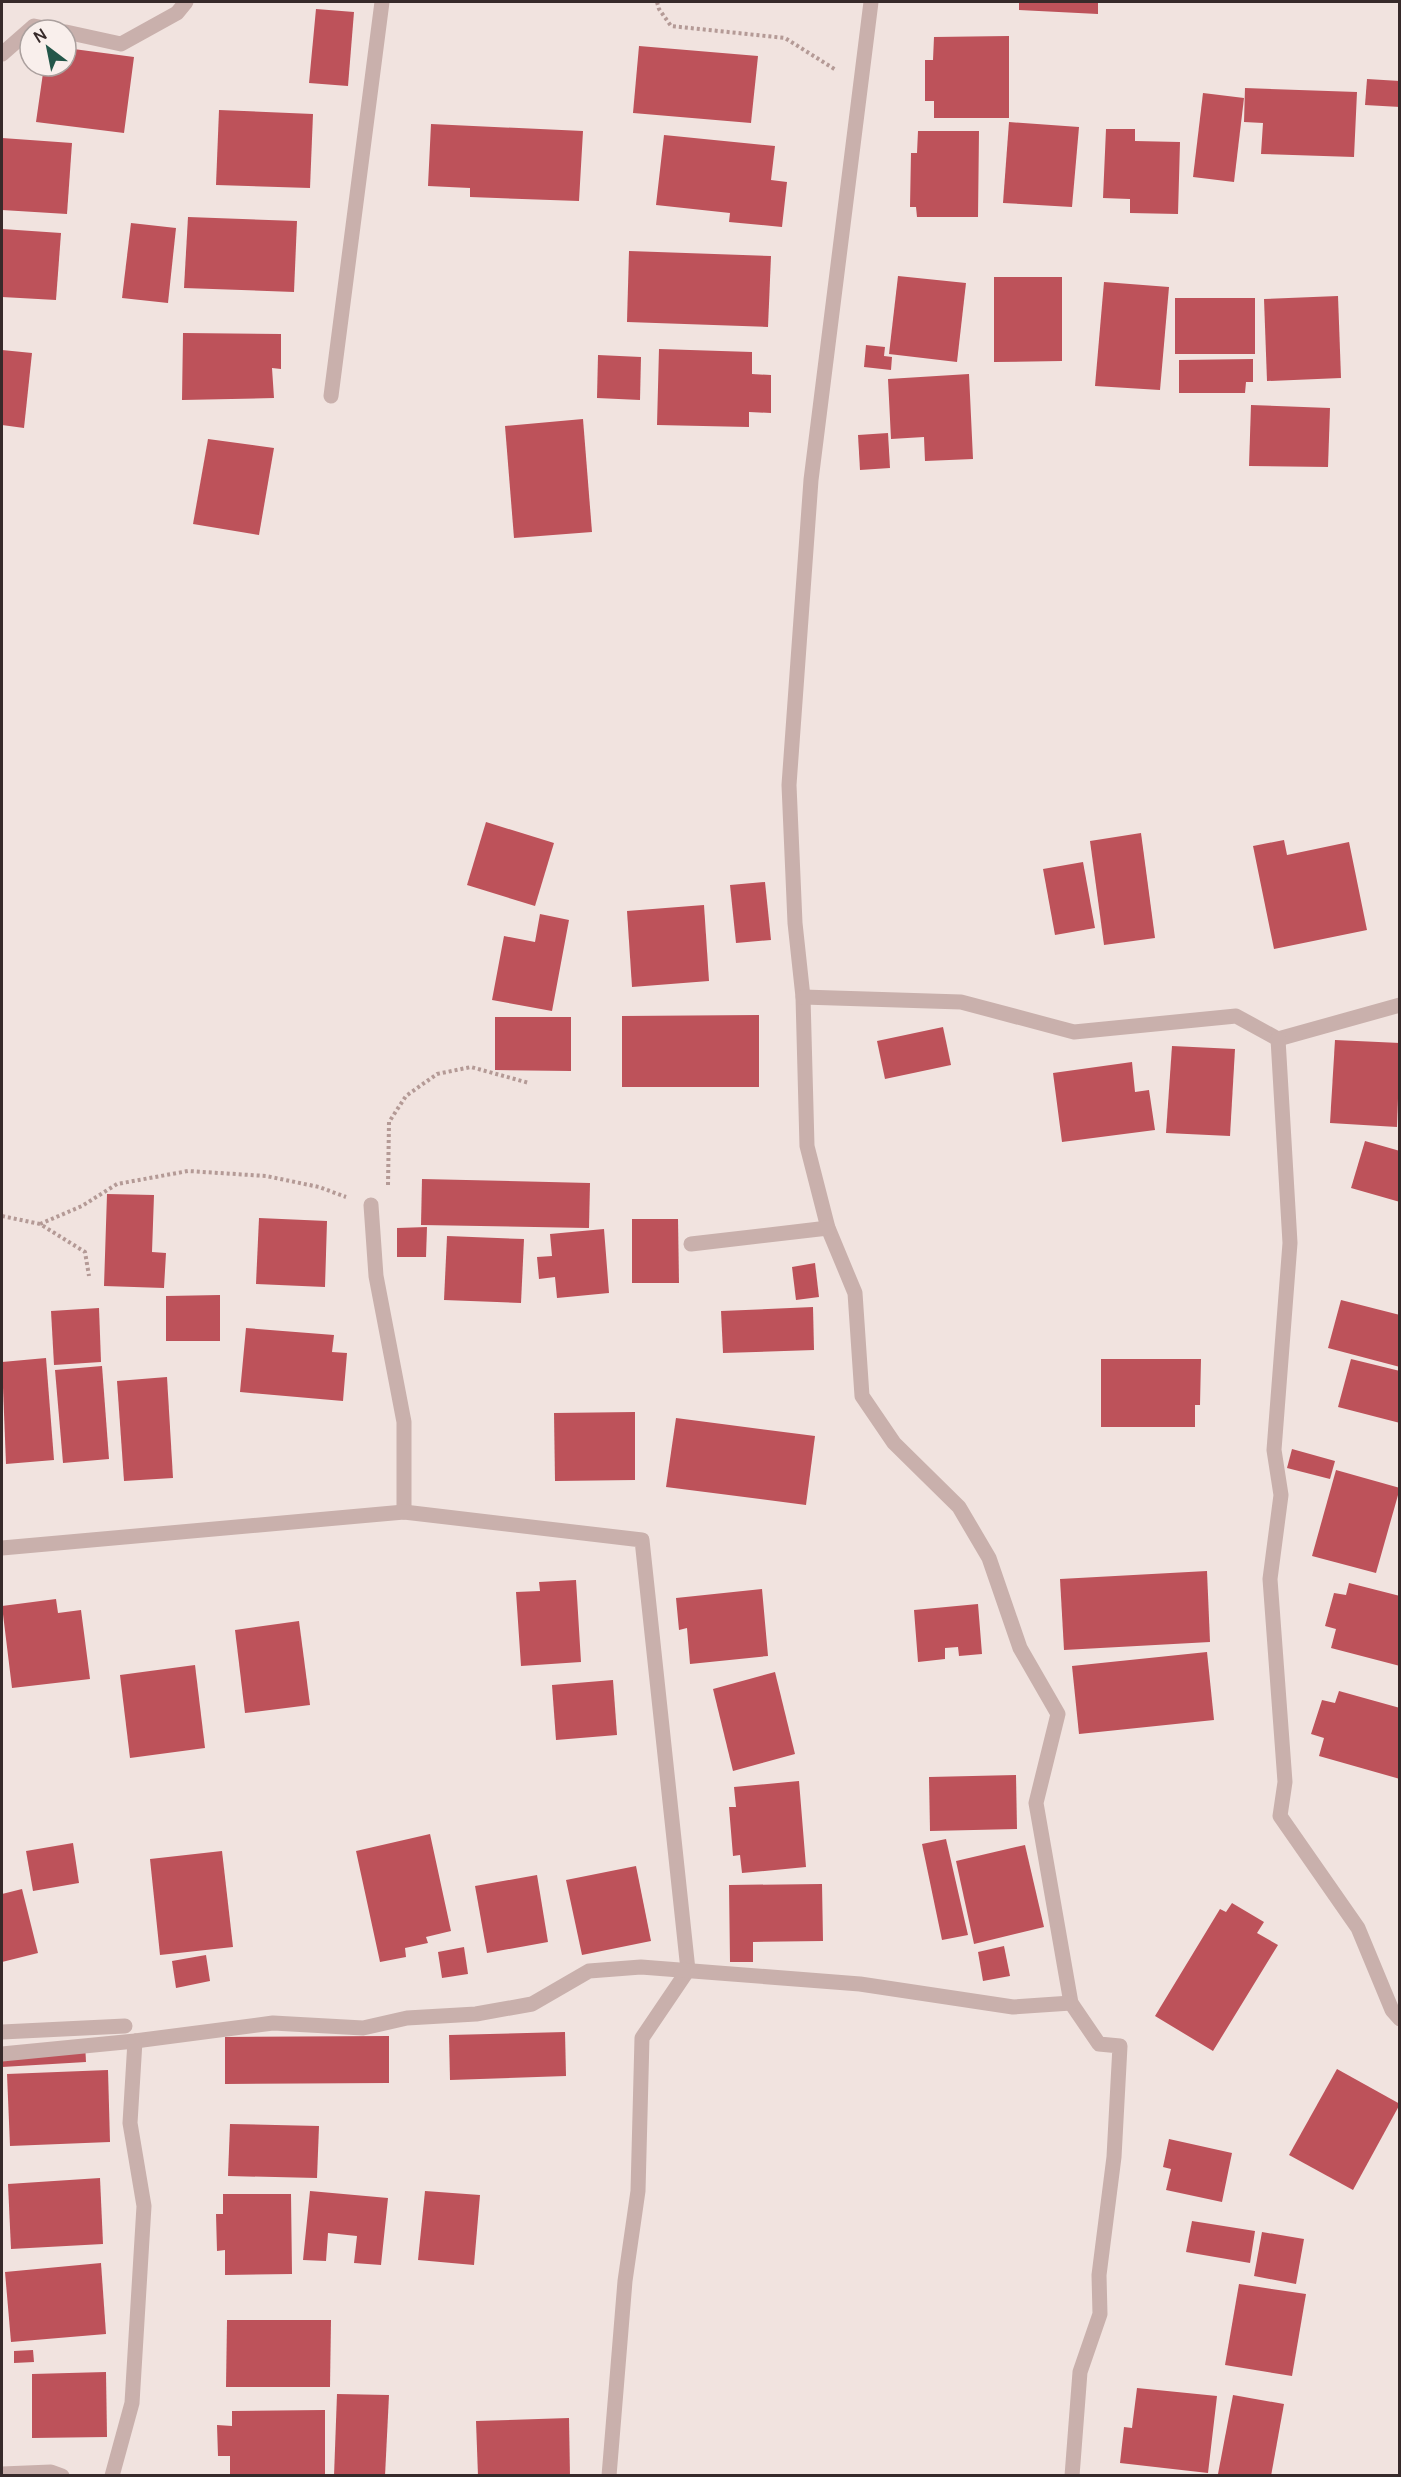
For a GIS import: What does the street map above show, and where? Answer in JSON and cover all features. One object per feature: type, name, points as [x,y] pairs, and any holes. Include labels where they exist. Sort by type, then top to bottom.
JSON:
[{"type":"street","points":[[78,35],[121,44],[177,13],[186,2]]},
{"type":"street","points":[[331,396],[382,2]]},
{"type":"street","points":[[871,2],[811,480],[789,785],[795,923],[803,997],[807,1146],[828,1228],[855,1293],[862,1396],[894,1443],[959,1507],[989,1558],[1020,1648],[1058,1714],[1036,1803],[1071,2003],[1099,2044],[1120,2046],[1114,2157],[1099,2275],[1101,2314],[1080,2372],[1072,2475]]},
{"type":"street","points":[[2,54],[18,40]]},
{"type":"street","points":[[803,997],[961,1002],[1074,1032],[1236,1016],[1278,1038],[1400,1005]]},
{"type":"street","points":[[1278,1038],[1290,1243],[1274,1450],[1281,1495],[1270,1579],[1285,1782],[1280,1816],[1358,1928],[1392,2010],[1400,2019]]},
{"type":"street","points":[[371,1205],[376,1276],[404,1422],[404,1512]]},
{"type":"street","points":[[692,1244],[828,1228]]},
{"type":"street","points":[[2,1548],[404,1512],[642,1540],[688,1970],[642,2038],[638,2191],[625,2281],[609,2475]]},
{"type":"street","points":[[2,2054],[135,2041],[273,2023],[363,2028],[407,2018],[476,2014],[532,2004],[589,1971],[641,1967],[860,1984],[1013,2007],[1071,2003]]},
{"type":"street","points":[[2,2032],[125,2026]]},
{"type":"street","points":[[112,2475],[132,2403],[144,2206],[130,2122],[135,2041]]},
{"type":"street","points":[[2,2474],[51,2472],[62,2475]]},
{"type":"path","points":[[657,2],[671,26],[785,38],[860,84]]},
{"type":"path","points":[[40,1224],[82,1206],[117,1184],[188,1171],[266,1176],[319,1187],[371,1205],[388,1192],[389,1122],[406,1096],[437,1074],[471,1067],[529,1083]]},
{"type":"path","points":[[2,1216],[40,1224],[85,1252],[89,1276]]},
{"type":"building","points":[[1019,2],[1098,2],[1098,14],[1019,10]]},
{"type":"building","points":[[316,9],[354,12],[348,86],[309,83]]},
{"type":"building","points":[[1009,36],[1009,118],[934,118],[934,101],[925,101],[925,60],[933,60],[934,37]]},
{"type":"building","points":[[639,46],[758,56],[751,123],[633,113]]},
{"type":"building","points":[[78,50],[134,57],[124,133],[36,122],[42,78],[78,78]]},
{"type":"building","points":[[1367,79],[1400,81],[1400,107],[1365,105]]},
{"type":"building","points":[[1245,88],[1357,92],[1354,157],[1261,154],[1263,123],[1244,122]]},
{"type":"building","points":[[1203,93],[1244,98],[1234,182],[1193,177]]},
{"type":"building","points":[[219,110],[313,114],[310,188],[216,185]]},
{"type":"building","points":[[1009,122],[1079,127],[1072,207],[1003,203]]},
{"type":"building","points":[[431,124],[583,131],[579,201],[470,197],[470,188],[428,186]]},
{"type":"building","points":[[1106,129],[1135,129],[1135,141],[1180,142],[1178,214],[1130,213],[1130,199],[1103,198]]},
{"type":"building","points":[[918,131],[979,131],[978,217],[917,217],[916,207],[910,207],[911,153],[917,153]]},
{"type":"building","points":[[664,135],[775,146],[771,180],[787,182],[782,227],[729,222],[730,213],[656,205]]},
{"type":"building","points":[[2,138],[72,143],[67,214],[2,210]]},
{"type":"building","points":[[188,217],[297,221],[294,292],[184,288]]},
{"type":"building","points":[[131,223],[176,228],[168,303],[122,298]]},
{"type":"building","points":[[2,229],[61,233],[56,300],[2,297]]},
{"type":"building","points":[[629,251],[771,256],[768,327],[627,322]]},
{"type":"building","points":[[898,276],[966,283],[957,362],[889,354]]},
{"type":"building","points":[[994,277],[1062,277],[1062,361],[994,362]]},
{"type":"building","points":[[1104,282],[1169,287],[1160,390],[1095,386]]},
{"type":"building","points":[[1338,296],[1341,378],[1267,381],[1264,299]]},
{"type":"building","points":[[1175,298],[1255,298],[1255,354],[1175,354]]},
{"type":"building","points":[[183,333],[281,334],[281,369],[272,368],[274,398],[182,400]]},
{"type":"building","points":[[866,345],[885,347],[884,356],[892,357],[891,370],[864,367]]},
{"type":"building","points":[[659,349],[752,352],[752,374],[771,375],[771,413],[749,412],[749,427],[657,425]]},
{"type":"building","points":[[2,350],[32,353],[24,428],[2,425]]},
{"type":"building","points":[[598,355],[641,357],[640,400],[597,398]]},
{"type":"building","points":[[1253,359],[1253,382],[1246,382],[1245,393],[1179,393],[1179,360]]},
{"type":"building","points":[[969,374],[973,459],[925,461],[924,437],[891,439],[888,379]]},
{"type":"building","points":[[1251,405],[1330,408],[1328,467],[1249,466]]},
{"type":"building","points":[[583,419],[592,532],[514,538],[505,426]]},
{"type":"building","points":[[888,433],[890,468],[860,470],[858,435]]},
{"type":"building","points":[[208,439],[274,448],[259,535],[193,524]]},
{"type":"building","points":[[486,822],[554,843],[535,906],[467,885]]},
{"type":"building","points":[[1141,833],[1155,938],[1104,945],[1090,841]]},
{"type":"building","points":[[1284,840],[1287,855],[1349,842],[1367,930],[1274,949],[1253,846]]},
{"type":"building","points":[[1083,862],[1095,928],[1055,935],[1043,869]]},
{"type":"building","points":[[765,882],[771,940],[736,943],[730,885]]},
{"type":"building","points":[[704,905],[709,981],[632,987],[627,911]]},
{"type":"building","points":[[540,914],[569,920],[552,1011],[492,1000],[504,936],[535,942]]},
{"type":"building","points":[[759,1015],[759,1087],[622,1087],[622,1016]]},
{"type":"building","points":[[495,1017],[571,1017],[571,1071],[495,1070]]},
{"type":"building","points":[[943,1027],[951,1065],[885,1079],[877,1041]]},
{"type":"building","points":[[1335,1040],[1400,1043],[1397,1127],[1330,1123]]},
{"type":"building","points":[[1172,1046],[1235,1049],[1230,1136],[1166,1133]]},
{"type":"building","points":[[1132,1062],[1135,1092],[1149,1090],[1155,1130],[1062,1142],[1053,1073]]},
{"type":"building","points":[[1365,1141],[1400,1151],[1400,1202],[1351,1188]]},
{"type":"building","points":[[422,1179],[590,1183],[589,1228],[421,1225]]},
{"type":"building","points":[[107,1194],[154,1195],[152,1252],[166,1253],[164,1288],[104,1286]]},
{"type":"building","points":[[259,1218],[327,1221],[325,1287],[256,1284]]},
{"type":"building","points":[[632,1219],[678,1219],[679,1283],[632,1283]]},
{"type":"building","points":[[427,1227],[426,1257],[397,1257],[397,1228]]},
{"type":"building","points":[[604,1229],[609,1293],[557,1298],[555,1277],[539,1279],[537,1257],[552,1256],[550,1234]]},
{"type":"building","points":[[447,1236],[524,1239],[521,1303],[444,1300]]},
{"type":"building","points":[[815,1263],[819,1297],[796,1300],[792,1267]]},
{"type":"building","points":[[220,1295],[220,1341],[166,1341],[166,1296]]},
{"type":"building","points":[[1341,1300],[1400,1315],[1400,1367],[1328,1348]]},
{"type":"building","points":[[813,1307],[814,1350],[723,1353],[721,1311]]},
{"type":"building","points":[[99,1308],[101,1362],[54,1365],[51,1311]]},
{"type":"building","points":[[246,1328],[334,1335],[332,1352],[347,1353],[343,1401],[240,1392]]},
{"type":"building","points":[[46,1358],[54,1460],[6,1464],[2,1362]]},
{"type":"building","points":[[1101,1359],[1201,1359],[1200,1405],[1195,1405],[1195,1427],[1101,1427]]},
{"type":"building","points":[[1351,1359],[1400,1371],[1400,1423],[1338,1407]]},
{"type":"building","points":[[102,1366],[109,1459],[63,1463],[55,1370]]},
{"type":"building","points":[[167,1377],[173,1478],[124,1481],[117,1381]]},
{"type":"building","points":[[635,1412],[635,1480],[555,1481],[554,1413]]},
{"type":"building","points":[[676,1418],[815,1436],[806,1505],[666,1487]]},
{"type":"building","points":[[1292,1449],[1335,1461],[1330,1479],[1287,1468]]},
{"type":"building","points":[[1336,1470],[1400,1488],[1376,1573],[1312,1556]]},
{"type":"building","points":[[1207,1571],[1210,1642],[1064,1650],[1060,1579]]},
{"type":"building","points":[[576,1580],[581,1662],[521,1666],[516,1592],[540,1591],[539,1582]]},
{"type":"building","points":[[1349,1583],[1400,1596],[1400,1666],[1331,1648],[1336,1629],[1325,1626],[1334,1593],[1346,1595]]},
{"type":"building","points":[[762,1589],[768,1656],[690,1664],[687,1628],[679,1630],[676,1598]]},
{"type":"building","points":[[56,1599],[58,1613],[81,1610],[90,1679],[12,1688],[2,1606]]},
{"type":"building","points":[[978,1604],[982,1654],[959,1656],[958,1647],[945,1648],[945,1659],[918,1662],[914,1610]]},
{"type":"building","points":[[299,1621],[310,1705],[245,1713],[235,1630]]},
{"type":"building","points":[[1207,1652],[1214,1720],[1079,1734],[1072,1666]]},
{"type":"building","points":[[195,1665],[205,1748],[130,1758],[120,1675]]},
{"type":"building","points":[[775,1672],[795,1754],[733,1771],[713,1689]]},
{"type":"building","points":[[613,1680],[617,1735],[556,1740],[552,1685]]},
{"type":"building","points":[[1339,1691],[1400,1708],[1400,1779],[1319,1756],[1324,1738],[1311,1734],[1322,1700],[1335,1703]]},
{"type":"building","points":[[1016,1775],[1017,1829],[930,1831],[929,1777]]},
{"type":"building","points":[[799,1781],[806,1867],[742,1873],[740,1855],[733,1856],[729,1807],[736,1807],[734,1787]]},
{"type":"building","points":[[430,1834],[451,1931],[426,1937],[428,1943],[405,1948],[406,1957],[380,1962],[356,1851]]},
{"type":"building","points":[[946,1839],[968,1935],[942,1940],[922,1844]]},
{"type":"building","points":[[73,1843],[79,1883],[33,1891],[26,1851]]},
{"type":"building","points":[[1025,1845],[1044,1927],[974,1944],[956,1861]]},
{"type":"building","points":[[222,1851],[233,1947],[160,1955],[150,1859]]},
{"type":"building","points":[[636,1866],[651,1941],[582,1955],[566,1880]]},
{"type":"building","points":[[537,1875],[548,1942],[487,1953],[475,1886]]},
{"type":"building","points":[[822,1884],[823,1941],[753,1942],[753,1962],[730,1962],[729,1885]]},
{"type":"building","points":[[22,1889],[38,1953],[2,1962],[2,1894]]},
{"type":"building","points":[[1232,1903],[1264,1922],[1257,1933],[1278,1945],[1213,2051],[1155,2016],[1220,1909],[1226,1912]]},
{"type":"building","points":[[1004,1946],[1010,1976],[983,1981],[978,1952]]},
{"type":"building","points":[[464,1947],[468,1974],[442,1978],[438,1952]]},
{"type":"building","points":[[206,1955],[210,1981],[176,1988],[172,1961]]},
{"type":"building","points":[[565,2032],[566,2076],[450,2080],[449,2035]]},
{"type":"building","points":[[389,2036],[389,2083],[225,2084],[225,2037]]},
{"type":"building","points":[[85,2043],[86,2062],[2,2067],[2,2048]]},
{"type":"building","points":[[1337,2069],[1400,2104],[1353,2190],[1289,2155]]},
{"type":"building","points":[[108,2070],[110,2142],[10,2146],[7,2074]]},
{"type":"building","points":[[230,2124],[319,2126],[317,2178],[228,2176]]},
{"type":"building","points":[[1169,2139],[1232,2153],[1222,2202],[1166,2190],[1171,2169],[1163,2167]]},
{"type":"building","points":[[100,2178],[103,2244],[11,2249],[8,2184]]},
{"type":"building","points":[[310,2191],[388,2198],[381,2265],[354,2263],[357,2236],[328,2233],[326,2261],[303,2260]]},
{"type":"building","points":[[425,2191],[480,2195],[474,2265],[418,2260]]},
{"type":"building","points":[[223,2194],[291,2194],[292,2274],[225,2275],[225,2250],[217,2251],[216,2214],[223,2214]]},
{"type":"building","points":[[1192,2221],[1255,2231],[1250,2263],[1186,2252]]},
{"type":"building","points":[[1262,2232],[1304,2239],[1296,2284],[1254,2276]]},
{"type":"building","points":[[101,2263],[106,2334],[11,2342],[5,2272]]},
{"type":"building","points":[[1239,2284],[1306,2294],[1292,2376],[1225,2365]]},
{"type":"building","points":[[227,2320],[331,2320],[330,2387],[226,2387]]},
{"type":"building","points":[[33,2350],[34,2362],[14,2363],[14,2351]]},
{"type":"building","points":[[106,2372],[107,2437],[32,2438],[32,2374]]},
{"type":"building","points":[[1137,2388],[1217,2396],[1208,2473],[1120,2463],[1124,2427],[1132,2428]]},
{"type":"building","points":[[337,2394],[389,2395],[385,2476],[334,2476]]},
{"type":"building","points":[[1233,2395],[1284,2404],[1271,2476],[1218,2474]]},
{"type":"building","points":[[325,2410],[325,2476],[230,2476],[230,2456],[218,2456],[217,2425],[232,2426],[232,2411]]},
{"type":"building","points":[[569,2418],[570,2476],[478,2476],[476,2421]]}]
